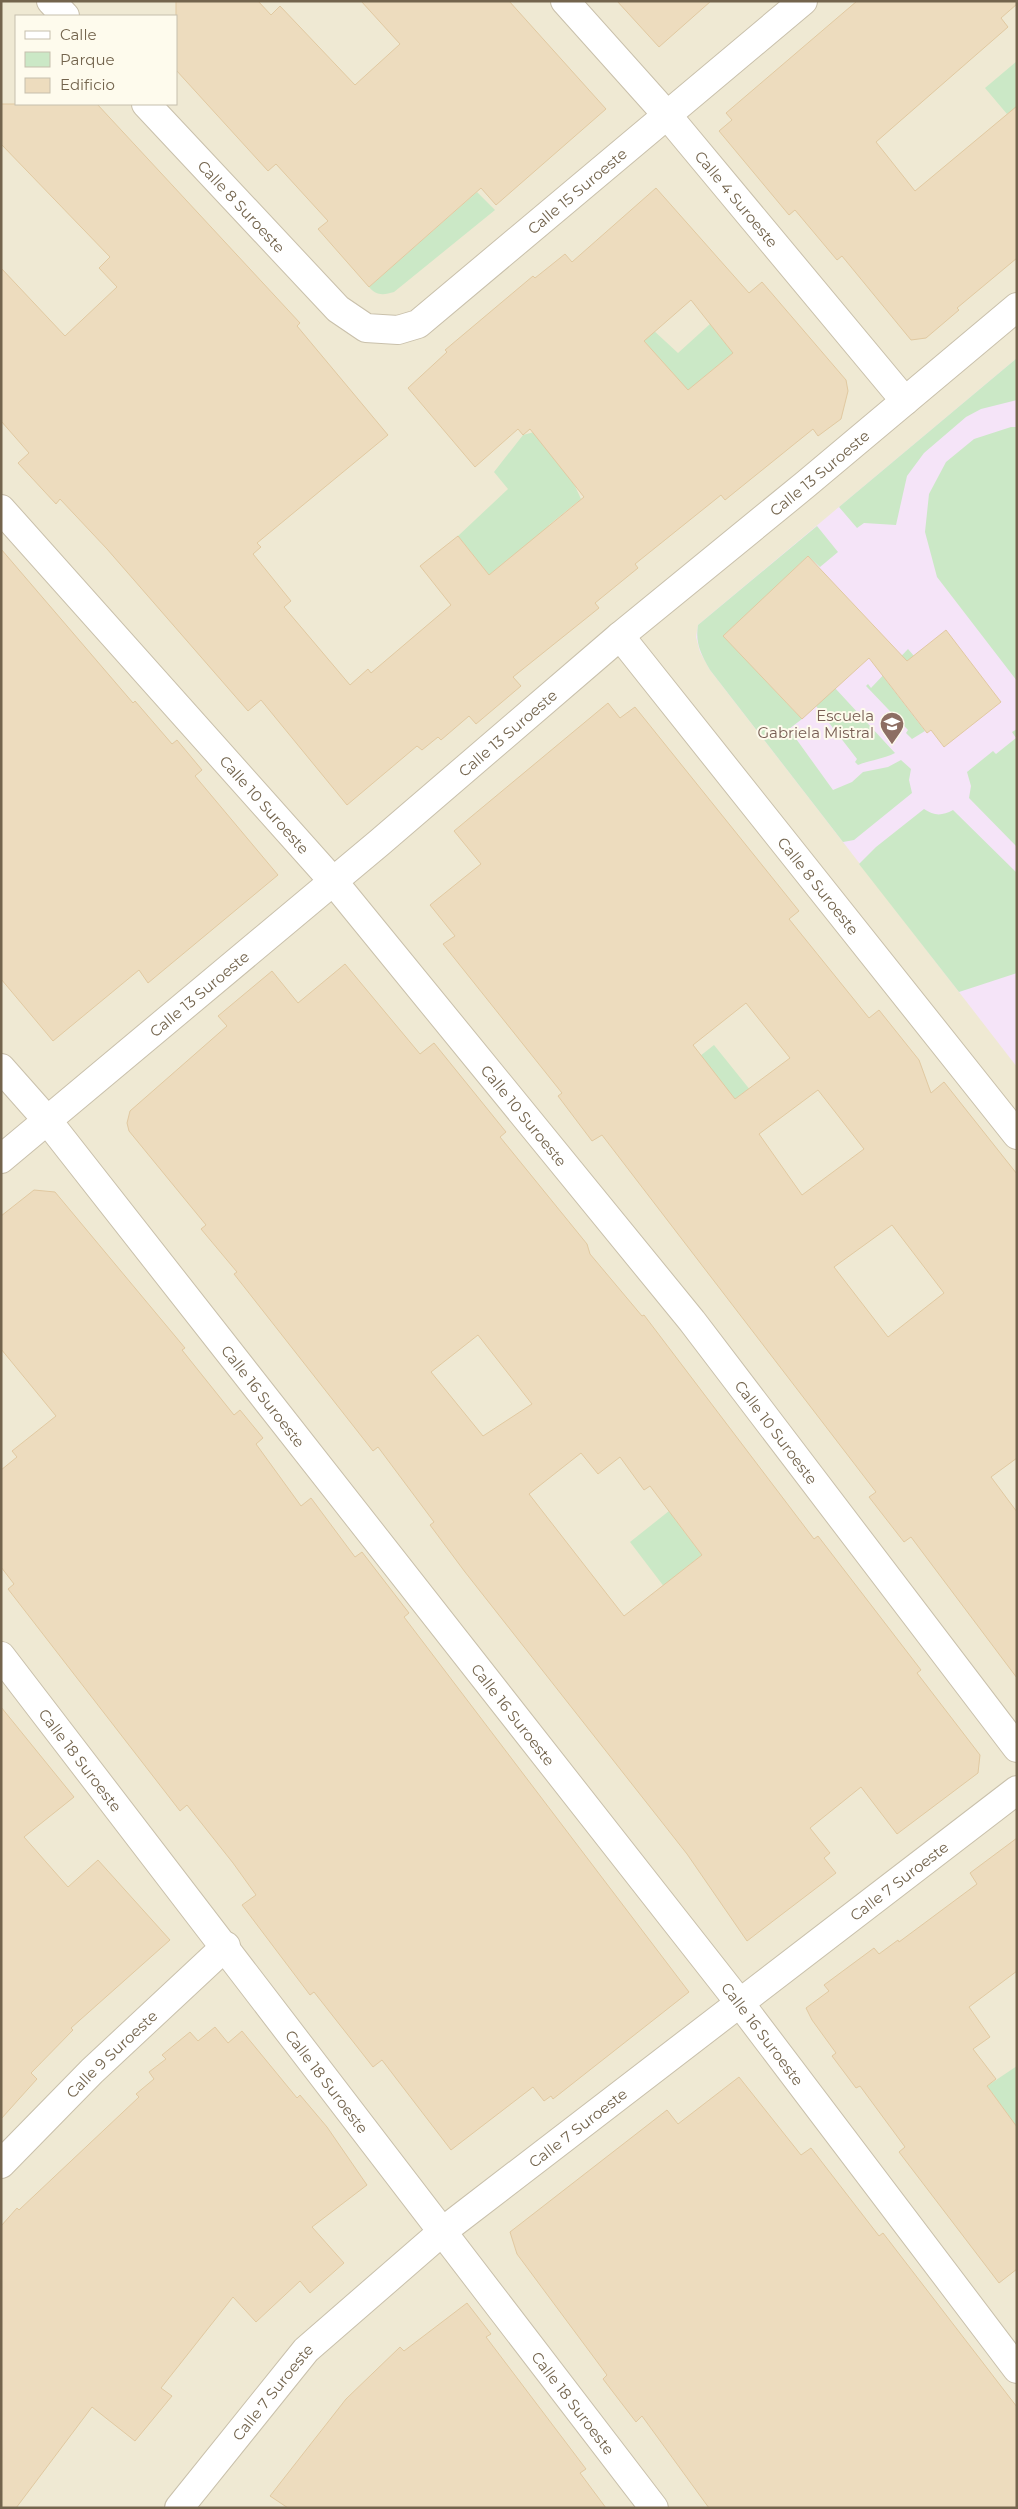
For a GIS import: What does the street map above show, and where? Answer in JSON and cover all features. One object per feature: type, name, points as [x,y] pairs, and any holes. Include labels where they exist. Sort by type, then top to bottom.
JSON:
[{"type":"street","points":[[51,1],[64,15]]},
{"type":"street","name":"Calle 4 Suroeste","points":[[565,1],[667,115],[905,401]]},
{"type":"street","name":"Calle 15 Suroeste","points":[[338,309],[366,328],[398,330],[418,324],[803,1]]},
{"type":"street","name":"Calle 8 Suroeste","points":[[147,105],[338,309]]},
{"type":"street","name":"Calle 13 Suroeste","points":[[1,1159],[333,881],[620,636],[1017,307]]},
{"type":"street","name":"Calle 10 Suroeste","points":[[1,508],[333,881],[692,1321],[1017,1748]]},
{"type":"street","name":"Calle 8 Suroeste","points":[[620,636],[1017,1135]]},
{"type":"street","name":"Calle 16 Suroeste","points":[[1,1068],[47,1120],[739,2002],[1017,2370]]},
{"type":"street","name":"Calle 18 Suroeste","points":[[1,1656],[226,1946],[654,2508]]},
{"type":"street","name":"Calle 7 Suroeste","points":[[179,2508],[306,2350],[443,2232],[739,2002],[1017,1790]]},
{"type":"street","name":"Calle 9 Suroeste","points":[[1,2164],[92,2071],[226,1946]]},
{"type":"shaded area","points":[[1,1],[1017,1],[1017,2508],[1,2508]]},
{"type":"shaded area","name":"Escuela Gabriela Mistral","points":[[1017,358],[1017,1067],[710,670],[700,652],[696,637],[698,625]]},
{"type":"green space","points":[[1017,61],[1017,112],[1014,115],[1011,111],[1007,114],[985,88]]},
{"type":"green space","points":[[477,192],[495,210],[394,292],[380,294],[374,292],[369,287]]},
{"type":"green space","points":[[710,324],[733,353],[700,380],[688,394],[640,336],[652,329],[678,353]]},
{"type":"green space","points":[[1017,358],[1017,400],[981,409],[966,417],[924,453],[907,476],[896,525],[864,523],[857,528],[839,507]]},
{"type":"green space","points":[[1011,427],[1017,427],[1017,681],[937,577],[925,532],[929,494],[946,462],[974,439]]},
{"type":"green space","points":[[538,431],[575,486],[581,499],[549,525],[547,537],[525,546],[489,575],[458,536],[508,489],[494,472],[523,435]]},
{"type":"green space","points":[[817,526],[838,552],[820,567],[808,556],[724,636],[802,719],[789,729],[833,790],[852,782],[863,772],[888,767],[901,760],[911,769],[909,780],[912,793],[854,840],[843,842],[710,670],[701,653],[697,637],[698,625]]},
{"type":"green space","points":[[908,649],[914,656],[885,679],[925,731],[912,739],[906,733],[908,730],[866,686],[868,684],[871,688]]},
{"type":"green space","points":[[835,688],[895,753],[858,765],[855,762],[857,759],[816,706]]},
{"type":"green space","points":[[1017,729],[1017,847],[969,798],[971,786],[967,772],[993,751],[996,754],[1016,738],[1012,732]]},
{"type":"green space","points":[[924,809],[938,814],[953,810],[1017,873],[1017,973],[959,992],[859,864],[876,847]]},
{"type":"green space","points":[[714,1045],[751,1091],[713,1120],[657,1090]]},
{"type":"green space","points":[[669,1511],[702,1555],[679,1573],[713,1618],[697,1630],[630,1542]]},
{"type":"green space","points":[[1017,2066],[1017,2127],[987,2086]]},
{"type":"building","points":[[176,1],[258,1],[271,15],[280,6],[355,85],[400,44],[361,1],[509,1],[606,109],[496,205],[481,188],[369,287],[318,229],[328,221],[276,164],[268,171],[178,72],[178,15],[176,15]]},
{"type":"building","points":[[617,1],[711,1],[659,47]]},
{"type":"building","points":[[857,1],[1017,1],[1017,4],[1001,18],[1008,27],[876,142],[915,191],[1017,106],[1017,258],[957,308],[959,310],[926,338],[911,340],[842,256],[837,260],[795,210],[789,215],[719,131],[732,120],[726,113]]},
{"type":"building","points":[[1,104],[98,105],[300,323],[297,326],[388,435],[257,543],[261,547],[253,554],[291,601],[284,607],[350,685],[368,669],[371,673],[451,605],[420,566],[458,536],[489,575],[584,497],[530,429],[523,435],[518,429],[475,467],[408,388],[447,352],[445,350],[533,276],[535,278],[565,254],[572,262],[656,188],[749,293],[762,282],[846,380],[848,391],[841,419],[818,436],[813,429],[725,500],[721,495],[635,564],[638,568],[595,603],[599,608],[513,677],[521,686],[476,724],[469,716],[441,740],[438,737],[422,750],[417,746],[347,805],[261,700],[248,711],[107,549],[60,499],[56,504],[18,463],[29,453],[1,421],[1,268],[65,336],[117,287],[99,268],[110,257],[1,144]],"holes":[[[691,300],[733,353],[688,390],[644,341]]]},
{"type":"building","points":[[1,549],[133,703],[135,701],[172,744],[177,740],[202,770],[195,776],[278,875],[148,983],[139,970],[53,1041],[1,979]]},
{"type":"building","points":[[808,556],[907,661],[946,630],[1001,702],[944,747],[931,730],[927,733],[869,658],[802,719],[723,636]]},
{"type":"building","points":[[608,703],[620,718],[635,707],[799,911],[789,919],[869,1018],[879,1010],[919,1060],[931,1093],[944,1082],[1017,1174],[1017,1458],[991,1477],[1017,1512],[1017,1678],[911,1537],[904,1542],[869,1497],[876,1492],[602,1135],[592,1141],[558,1096],[562,1093],[443,944],[455,936],[430,905],[481,864],[454,831]],"holes":[[[746,1003],[790,1058],[735,1099],[693,1045]],[[818,1090],[864,1149],[802,1195],[759,1134]],[[892,1225],[944,1293],[888,1337],[834,1267]]]},
{"type":"building","points":[[345,964],[420,1054],[434,1043],[506,1132],[500,1137],[587,1244],[590,1254],[642,1316],[644,1315],[814,1539],[818,1536],[921,1670],[917,1673],[980,1755],[978,1773],[897,1834],[861,1787],[810,1828],[830,1853],[824,1858],[836,1873],[747,1941],[687,1854],[465,1572],[430,1525],[434,1522],[378,1447],[373,1451],[234,1274],[237,1272],[201,1229],[206,1225],[129,1131],[127,1123],[130,1111],[227,1026],[218,1016],[272,971],[298,1003]],"holes":[[[478,1335],[532,1404],[483,1436],[431,1372]],[[581,1453],[598,1474],[620,1457],[644,1490],[650,1486],[702,1555],[624,1616],[529,1494]]]},
{"type":"building","points":[[34,1190],[55,1192],[185,1348],[182,1350],[234,1415],[240,1410],[263,1438],[256,1444],[301,1506],[311,1498],[355,1557],[362,1552],[409,1613],[404,1617],[689,1992],[553,2099],[551,2096],[544,2101],[533,2087],[451,2150],[382,2060],[373,2067],[314,1992],[310,1995],[242,1905],[256,1895],[233,1863],[187,1805],[180,1811],[8,1589],[14,1584],[1,1567],[1,1470],[17,1457],[12,1451],[56,1416],[1,1349],[1,1216]]},
{"type":"building","points":[[1,1707],[74,1797],[24,1837],[68,1887],[98,1860],[170,1940],[71,2028],[73,2030],[31,2073],[37,2079],[1,2119]]},
{"type":"building","points":[[1017,1838],[1017,1971],[969,2007],[990,2037],[973,2049],[996,2079],[987,2086],[1017,2127],[1017,2269],[999,2283],[899,2152],[905,2147],[860,2086],[856,2088],[832,2056],[836,2053],[812,2020],[806,2008],[829,1991],[824,1985],[874,1948],[879,1954],[898,1940],[899,1942],[977,1884],[970,1873]]},
{"type":"building","points":[[215,2027],[228,2043],[242,2031],[297,2098],[300,2095],[327,2127],[367,2185],[312,2227],[344,2263],[310,2293],[300,2281],[256,2322],[233,2297],[161,2388],[172,2396],[135,2441],[92,2407],[16,2508],[1,2508],[1,2226],[17,2208],[19,2210],[139,2097],[136,2094],[154,2079],[149,2072],[166,2059],[162,2055],[190,2032],[198,2041]]},
{"type":"building","points":[[739,2077],[801,2155],[811,2148],[879,2236],[883,2233],[1017,2407],[1017,2508],[709,2508],[642,2416],[636,2422],[603,2379],[607,2375],[517,2254],[510,2232],[667,2110],[678,2124]]},
{"type":"building","points":[[467,2303],[491,2334],[486,2337],[586,2469],[580,2473],[606,2508],[288,2508],[270,2496],[346,2399],[400,2347],[404,2351]]},
{"type":"place","name":"Escuela Gabriela Mistral","points":[[892,745]]}]
